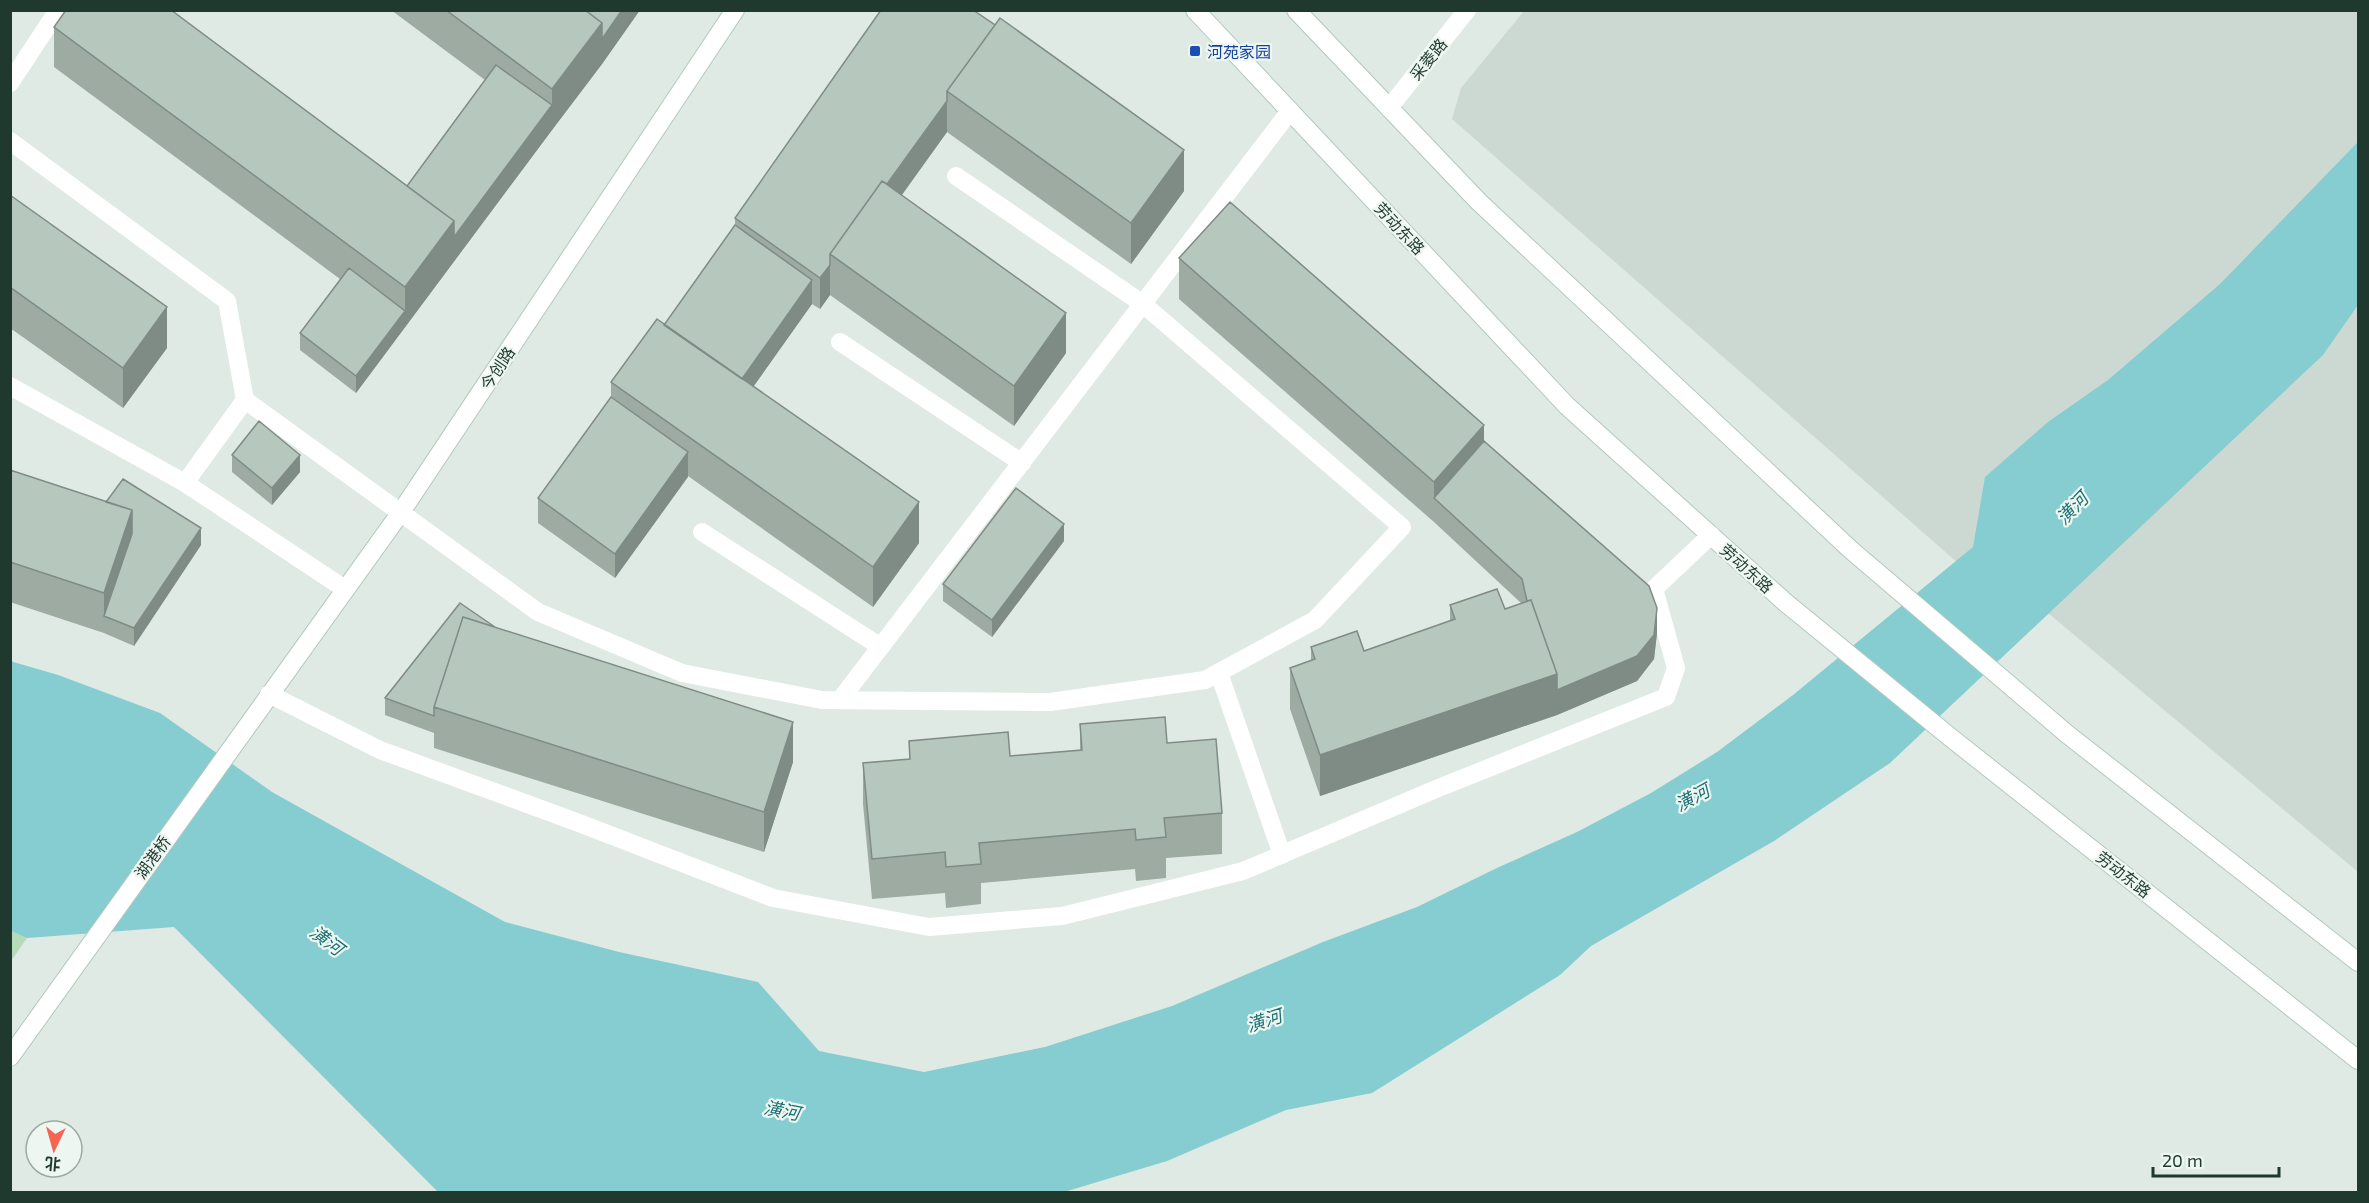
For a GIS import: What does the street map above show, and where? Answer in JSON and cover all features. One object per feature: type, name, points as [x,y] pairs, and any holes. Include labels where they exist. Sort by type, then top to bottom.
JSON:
[{"type":"main road","points":[[10,83],[58,10]]},
{"type":"main road","name":"今创路","points":[[252,719],[401,512],[735,10]]},
{"type":"main road","name":"劳动东路","points":[[1195,10],[1567,406],[1786,603],[1950,737],[2358,1060]]},
{"type":"main road","points":[[1296,10],[1479,202],[1851,550],[2067,734],[2358,962]]},
{"type":"main road","name":"采菱路","points":[[1389,108],[1467,10]]},
{"type":"main road","points":[[840,700],[1290,111]]},
{"type":"main road","points":[[10,141],[227,301],[245,400],[538,612],[682,673],[822,700],[1050,702],[1205,680],[1315,620],[1402,527],[1143,304],[956,177]]},
{"type":"main road","points":[[840,342],[1022,463]]},
{"type":"main road","points":[[10,386],[185,483],[345,589]]},
{"type":"main road","points":[[185,483],[245,400]]},
{"type":"main road","points":[[702,532],[881,647]]},
{"type":"main road","points":[[269,694],[380,750],[579,823],[773,898],[928,927],[1062,916],[1243,871],[1436,789],[1666,697],[1676,668],[1654,589],[1711,535]]},
{"type":"main road","points":[[1218,673],[1282,855]]},
{"type":"main road","name":"湖港桥","points":[[10,1057],[252,719]]},
{"type":"shaded area","points":[[1524,11],[2358,11],[2358,201],[1983,585],[1452,119],[1461,88]]},
{"type":"shaded area","points":[[2358,305],[2358,872],[2048,613],[2322,355]]},
{"type":"green space","points":[[11,931],[27,938],[11,961]]},
{"type":"water","name":"潢河","points":[[2358,142],[2358,305],[2323,355],[1890,763],[1774,841],[1591,946],[1560,975],[1372,1093],[1286,1110],[1167,1161],[1064,1192],[438,1192],[174,927],[27,938],[11,931],[10,661],[58,675],[160,713],[272,792],[505,922],[619,952],[758,982],[819,1051],[924,1072],[1045,1047],[1172,1006],[1323,942],[1417,907],[1577,832],[1651,793],[1717,752],[1793,695],[1973,547],[1985,477],[2048,422],[2108,380],[2220,284]]},
{"type":"building","points":[[66,10],[171,10],[454,221],[405,287],[54,27]]},
{"type":"building","points":[[446,10],[585,10],[602,23],[552,89]]},
{"type":"building","points":[[585,10],[622,10],[602,39],[602,23]]},
{"type":"building","points":[[881,10],[973,10],[995,25],[947,91],[947,101],[887,184],[882,181],[830,254],[830,265],[820,278],[735,218]]},
{"type":"building","points":[[1000,18],[1184,150],[1131,223],[947,91]]},
{"type":"building","points":[[496,65],[552,105],[454,237],[454,221],[407,186]]},
{"type":"building","points":[[882,181],[1066,313],[1014,386],[830,254]]},
{"type":"building","points":[[10,195],[167,307],[123,368],[10,287]]},
{"type":"building","points":[[1230,202],[1484,425],[1434,482],[1179,258]]},
{"type":"building","points":[[735,225],[812,280],[742,379],[664,325]]},
{"type":"building","points":[[349,268],[405,311],[356,376],[300,333]]},
{"type":"building","points":[[657,319],[919,502],[873,567],[611,382]]},
{"type":"building","points":[[611,397],[688,452],[615,554],[538,498]]},
{"type":"building","points":[[259,421],[300,455],[272,488],[232,455]]},
{"type":"building","points":[[1484,441],[1649,586],[1657,608],[1654,635],[1637,656],[1557,690],[1557,674],[1531,600],[1527,601],[1522,579],[1434,498]]},
{"type":"building","points":[[10,470],[132,510],[104,593],[10,562]]},
{"type":"building","points":[[123,479],[201,528],[134,628],[104,616],[132,534],[132,510],[106,502]]},
{"type":"building","points":[[1016,488],[1064,524],[992,620],[943,584]]},
{"type":"building","points":[[1497,589],[1505,609],[1531,600],[1557,674],[1320,755],[1290,668],[1315,659],[1311,647],[1357,631],[1364,651],[1455,619],[1450,605]]},
{"type":"building","points":[[460,603],[495,627],[463,617],[434,707],[434,716],[385,698]]},
{"type":"building","points":[[463,617],[793,722],[764,812],[434,707]]},
{"type":"building","points":[[1165,717],[1167,743],[1216,739],[1222,813],[1164,818],[1166,837],[1136,840],[1135,829],[979,843],[981,864],[946,867],[945,852],[872,859],[863,763],[910,759],[909,741],[1008,732],[1010,756],[1082,750],[1080,724]]},
{"type":"place","name":"河苑家园","points":[[1195,51]]}]
